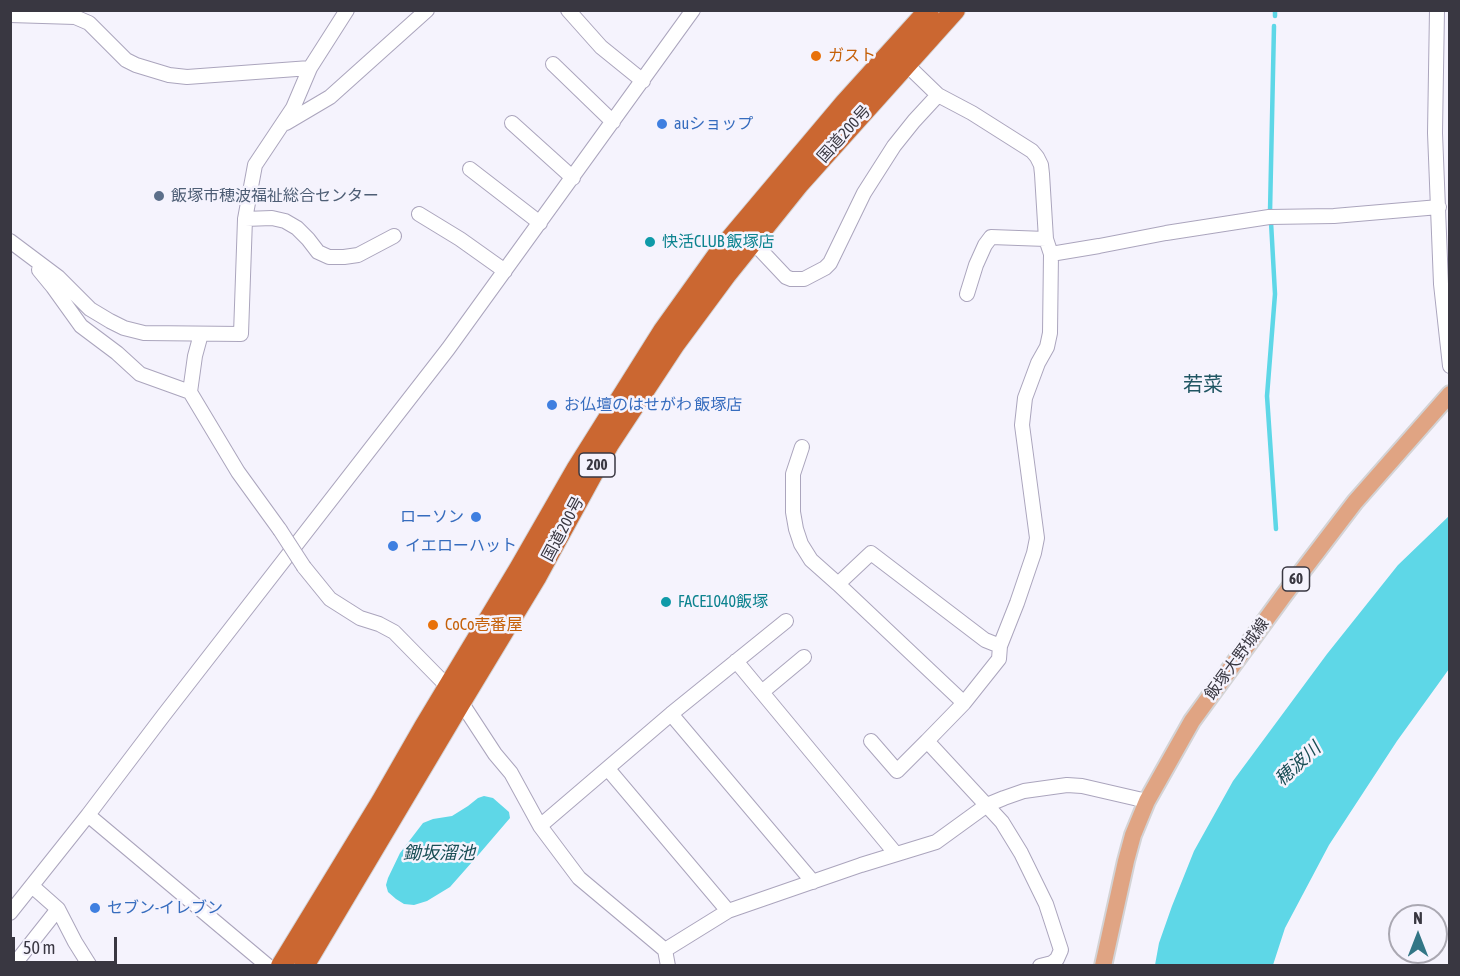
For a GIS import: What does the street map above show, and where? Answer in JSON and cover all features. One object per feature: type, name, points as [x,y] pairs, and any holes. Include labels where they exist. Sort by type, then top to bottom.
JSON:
[{"type":"highway","name":"国道200号","points":[[304,966],[454,695],[519,569],[577,468],[663,331],[721,250],[844,104],[929,10]]},
{"type":"highway","name":"国道200号","points":[[281,966],[381,802],[537,576],[609,444],[675,344],[726,275],[799,184],[955,10]]},
{"type":"main road","name":"飯塚大野城線","points":[[1103,966],[1133,834],[1147,801],[1191,721],[1355,502],[1449,394]]},
{"type":"street","points":[[16,245],[58,277],[90,309],[124,328],[144,333],[241,334],[245,219],[255,165],[283,125],[310,68],[347,10]]},
{"type":"street","points":[[283,125],[330,97],[427,10]]},
{"type":"street","points":[[568,10],[601,47],[643,81]]},
{"type":"street","points":[[10,914],[448,349],[693,10]]},
{"type":"street","points":[[1437,10],[1435,133],[1442,199],[1441,284],[1449,366]]},
{"type":"street","points":[[10,15],[75,17],[89,23],[126,60],[169,75],[187,77],[310,68]]},
{"type":"street","points":[[553,64],[613,122]]},
{"type":"street","points":[[871,741],[897,771],[964,703],[999,659],[1000,646],[1020,595],[1037,538],[1022,425],[1025,398],[1038,363],[1047,347],[1050,333],[1051,254],[1046,239],[1041,165],[1037,157],[1032,151],[972,112],[938,95],[907,65]]},
{"type":"street","points":[[753,242],[786,277],[791,279],[804,279],[825,268],[830,263],[864,193],[894,146],[938,95]]},
{"type":"street","points":[[512,123],[573,178]]},
{"type":"street","points":[[470,169],[540,223]]},
{"type":"street","points":[[1051,254],[1269,217],[1334,216],[1442,199]]},
{"type":"street","points":[[419,214],[460,239],[505,271]]},
{"type":"street","points":[[245,219],[272,218],[285,221],[303,233],[318,252],[329,257],[358,255],[394,236]]},
{"type":"street","points":[[967,294],[976,265],[985,245],[992,237],[1046,239]]},
{"type":"street","points":[[16,245],[53,287],[81,326],[140,374],[189,392],[238,472],[304,567],[330,599],[360,618],[379,624],[393,632],[454,695],[511,774],[540,826],[579,878],[665,950],[668,966]]},
{"type":"street","points":[[189,392],[201,334]]},
{"type":"street","points":[[801,447],[794,474],[793,512],[801,544],[811,560],[964,703]]},
{"type":"street","points":[[837,584],[871,553],[985,640],[1000,646]]},
{"type":"street","points":[[540,826],[671,714],[786,621]]},
{"type":"street","points":[[762,692],[804,657]]},
{"type":"street","points":[[736,661],[896,854]]},
{"type":"street","points":[[671,714],[813,882]]},
{"type":"street","points":[[927,741],[1002,822],[1021,852],[1046,904],[1061,950],[1057,959],[1052,963],[1040,966]]},
{"type":"street","points":[[608,769],[728,911]]},
{"type":"street","points":[[665,950],[728,911],[936,842],[987,805],[1024,791],[1067,785],[1082,786],[1147,801]]},
{"type":"street","points":[[88,815],[268,966]]},
{"type":"street","points":[[32,886],[58,909],[90,966]]},
{"type":"street","points":[[13,966],[58,909]]},
{"type":"water","name":"穂波川","points":[[1449,516],[1449,669],[1397,741],[1329,845],[1285,928],[1273,965],[1155,965],[1159,943],[1194,851],[1233,781],[1327,654],[1398,565]]},
{"type":"water","name":"鋤坂溜池","points":[[484,796],[493,798],[509,812],[510,818],[450,887],[427,901],[414,905],[404,904],[388,892],[386,885],[388,878],[400,853],[423,823],[452,816]]},
{"type":"waterway","points":[[1275,10],[1275,16]]},
{"type":"waterway","points":[[1270,212],[1274,26]]},
{"type":"waterway","points":[[1271,222],[1275,294],[1267,396],[1276,529]]},
{"type":"place","name":"ガスト","points":[[816,56]]},
{"type":"place","name":"auショップ","points":[[662,124]]},
{"type":"place","name":"飯塚市穂波福祉総合センター","points":[[159,196]]},
{"type":"place","name":"快活CLUB 飯塚店","points":[[650,242]]},
{"type":"place","name":"お仏壇のはせがわ 飯塚店","points":[[552,405]]},
{"type":"place","name":"ローソン","points":[[476,517]]},
{"type":"place","name":"イエローハット","points":[[393,546]]},
{"type":"place","name":"FACE1040飯塚","points":[[666,602]]},
{"type":"place","name":"CoCo壱番屋","points":[[433,625]]},
{"type":"place","name":"セブン-イレブン","points":[[95,908]]},
{"type":"district","name":"若菜","points":[[1203,385]]}]
